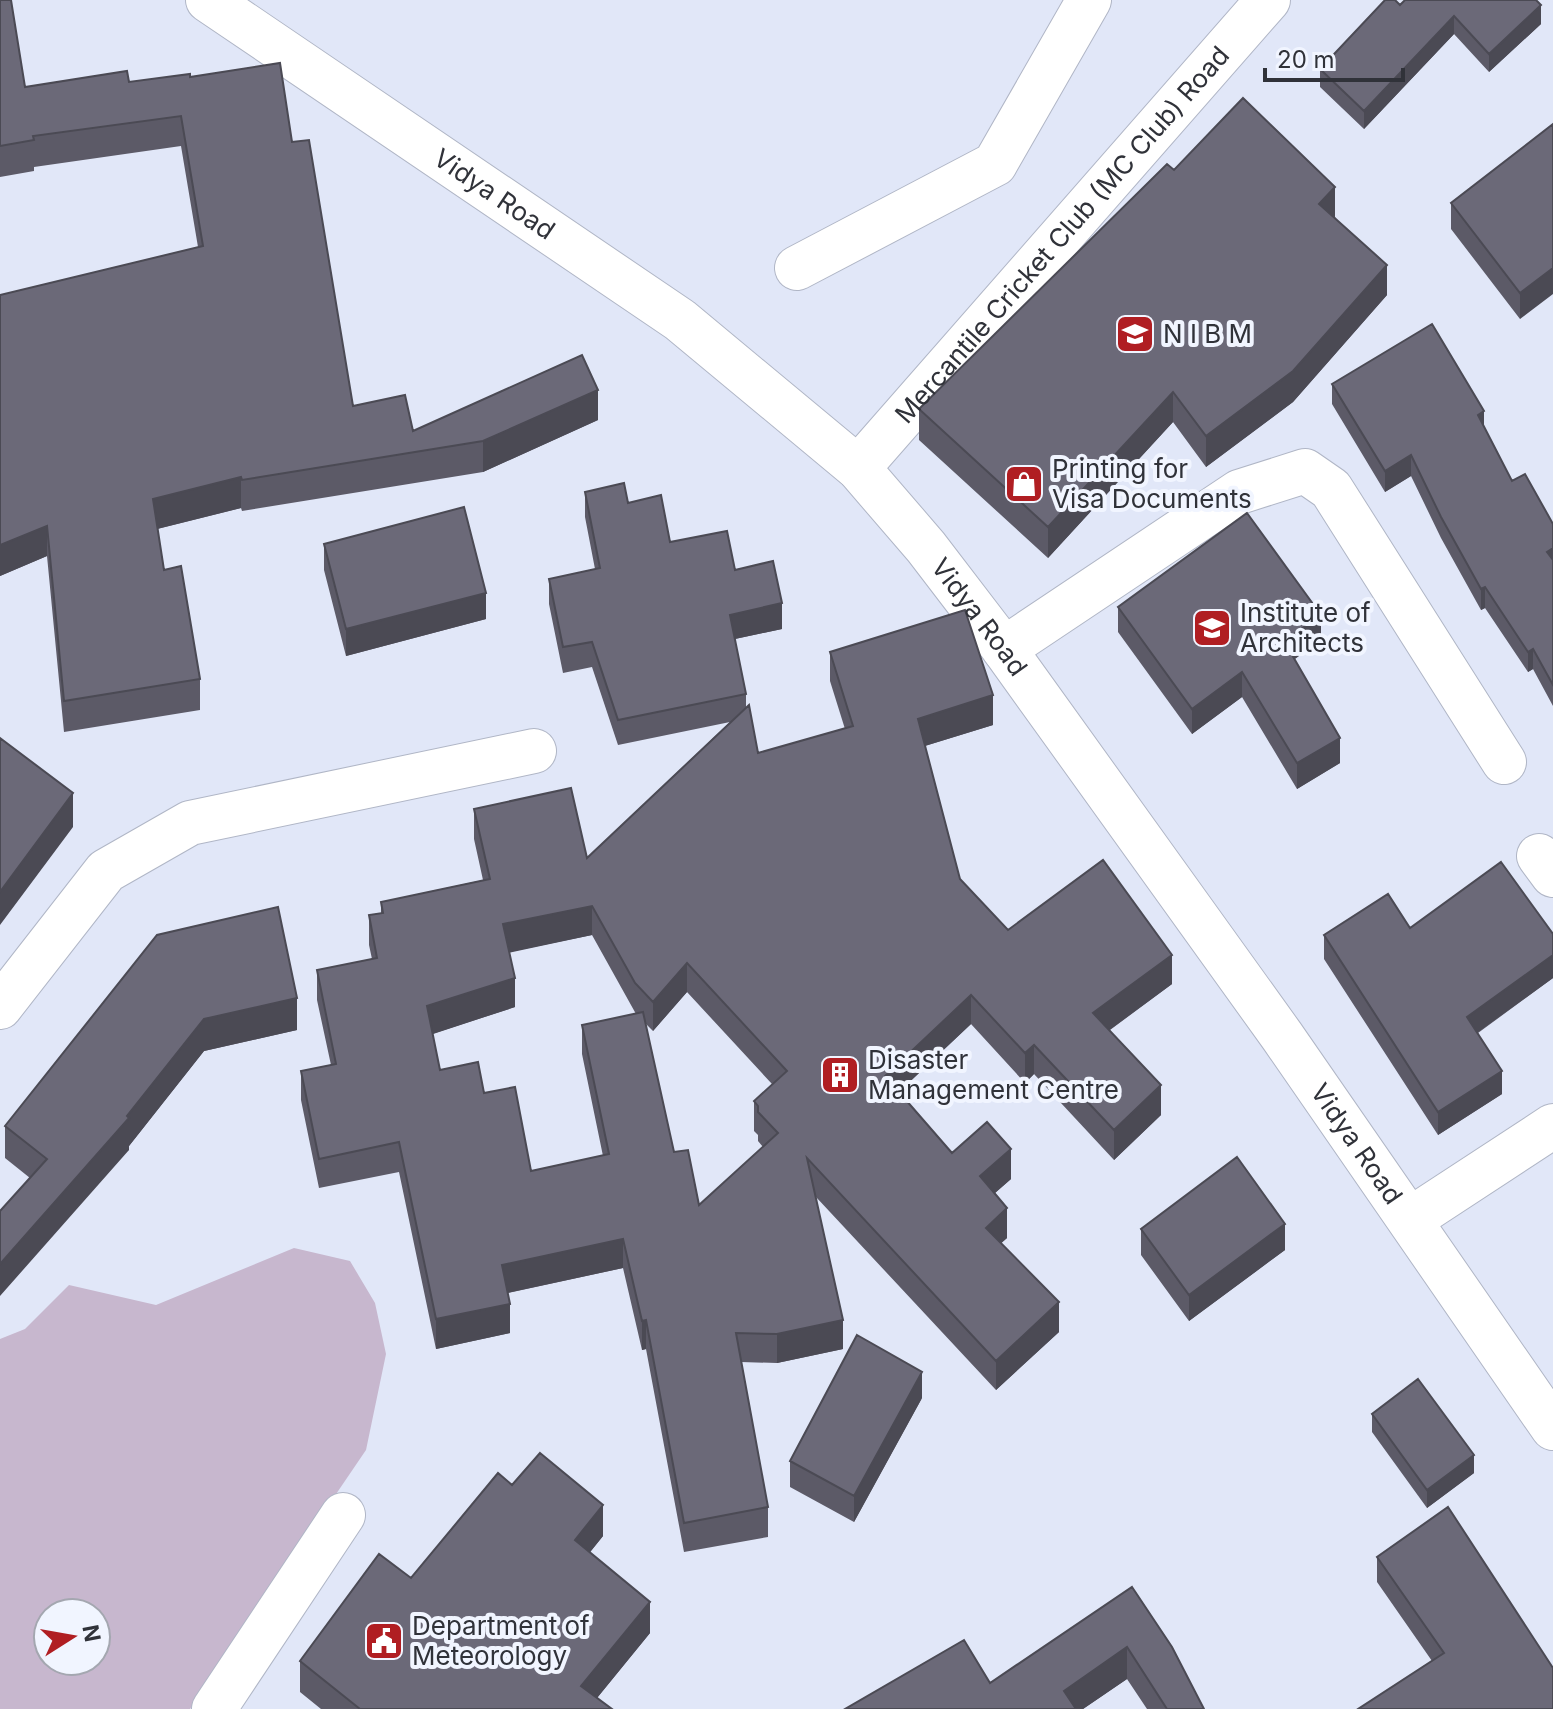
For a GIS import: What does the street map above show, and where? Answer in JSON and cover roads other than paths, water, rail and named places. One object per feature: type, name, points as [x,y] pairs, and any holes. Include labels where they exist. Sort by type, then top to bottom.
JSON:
[{"type":"street","name":"Vidya Road","points":[[208,0],[680,320],[858,468],[926,547],[1004,649],[1411,1219],[1553,1428]]},
{"type":"street","points":[[797,268],[995,164],[1089,0]]},
{"type":"street","name":"Mercantile Cricket Club (MC Club) Road","points":[[858,468],[1268,0]]},
{"type":"street","points":[[1004,649],[1239,492],[1305,471],[1331,489],[1504,762]]},
{"type":"street","points":[[0,1007],[106,871],[190,823],[534,751]]},
{"type":"street","points":[[1411,1219],[1553,1126]]},
{"type":"street","points":[[214,1709],[343,1515]]},
{"type":"place","name":"N I B M","points":[[1135,334]]},
{"type":"place","name":"Printing for Visa Documents","points":[[1024,484]]},
{"type":"place","name":"Institute of Architects","points":[[1212,628]]},
{"type":"place","name":"Disaster Management Centre","points":[[840,1075]]},
{"type":"place","name":"Department of Meteorology","points":[[384,1641]]}]
